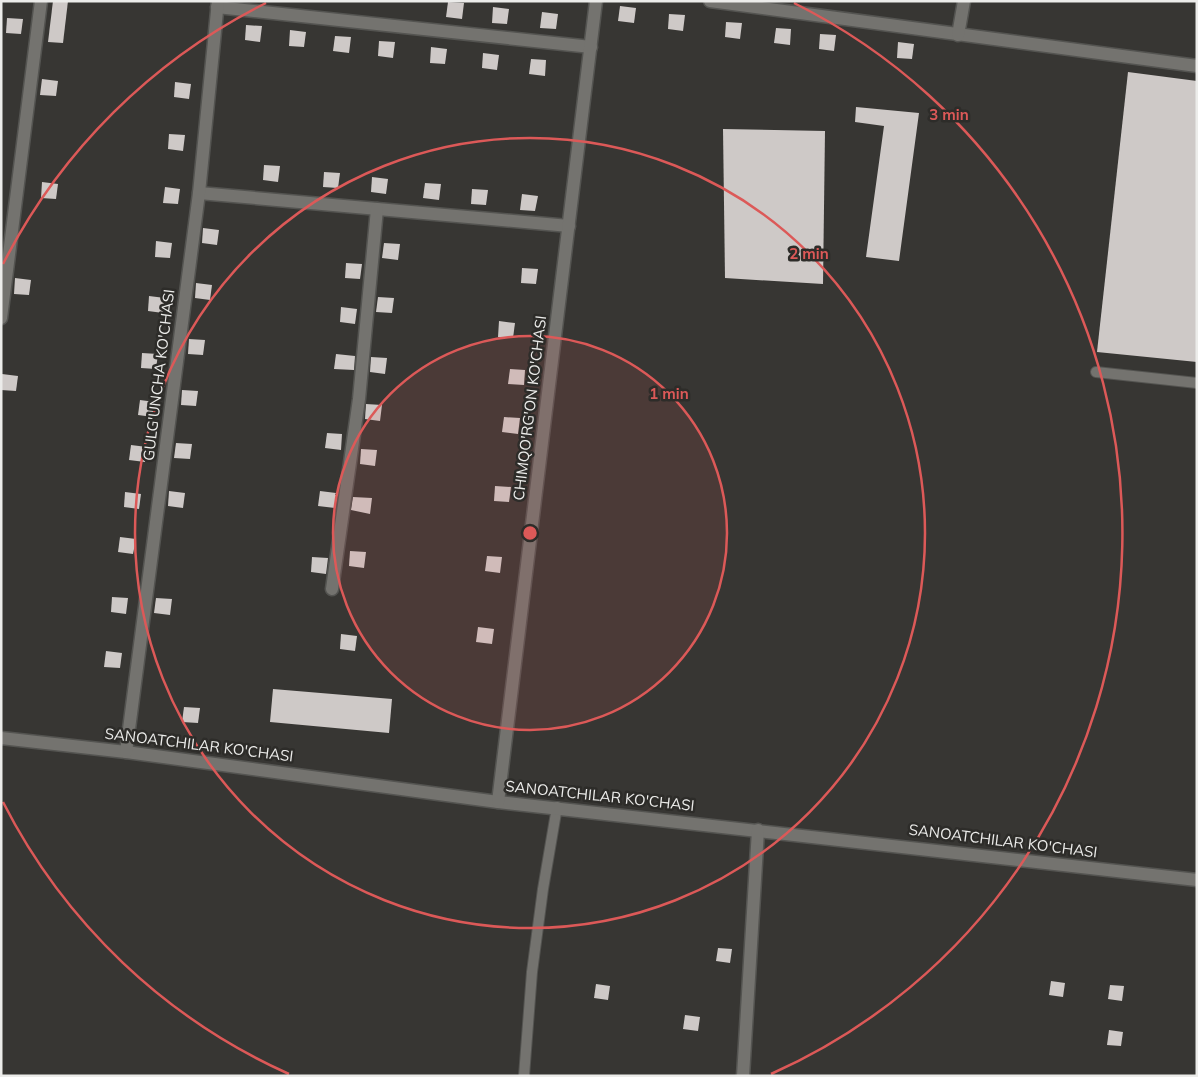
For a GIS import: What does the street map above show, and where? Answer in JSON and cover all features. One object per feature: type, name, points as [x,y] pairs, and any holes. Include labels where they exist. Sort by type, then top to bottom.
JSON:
[{"type":"street","points":[[1,318],[41,1]]},
{"type":"street","name":"CHIMQO'RG'ON KO'CHASI","points":[[498,802],[596,1]]},
{"type":"street","points":[[710,1],[1197,66]]},
{"type":"street","points":[[958,35],[964,1]]},
{"type":"street","points":[[217,4],[591,48]]},
{"type":"street","name":"GULG'UNCHA KO'CHASI","points":[[126,752],[199,193],[217,4]]},
{"type":"street","points":[[199,193],[569,226]]},
{"type":"street","points":[[332,589],[359,399],[377,209]]},
{"type":"street","name":"SANOATCHILAR KO'CHASI","points":[[1,738],[126,752],[498,802],[557,807],[1197,880]]},
{"type":"street","points":[[743,1076],[758,830]]},
{"type":"lane","points":[[1096,372],[1197,383]]},
{"type":"lane","points":[[524,1076],[532,972],[543,889],[557,807]]},
{"type":"building","points":[[53,1],[68,1],[63,43],[48,42]]},
{"type":"building","points":[[448,2],[464,3],[462,19],[446,17]]},
{"type":"building","points":[[620,6],[636,8],[634,23],[618,21]]},
{"type":"building","points":[[493,7],[509,9],[507,24],[492,23]]},
{"type":"building","points":[[542,12],[558,14],[556,29],[540,28]]},
{"type":"building","points":[[669,14],[685,15],[683,31],[668,29]]},
{"type":"building","points":[[7,18],[23,19],[21,34],[6,33]]},
{"type":"building","points":[[726,22],[742,23],[740,39],[725,37]]},
{"type":"building","points":[[246,25],[262,26],[260,42],[245,40]]},
{"type":"building","points":[[776,28],[791,29],[790,45],[774,43]]},
{"type":"building","points":[[290,30],[306,32],[304,47],[289,46]]},
{"type":"building","points":[[820,34],[836,35],[834,51],[819,49]]},
{"type":"building","points":[[335,36],[351,37],[349,53],[333,51]]},
{"type":"building","points":[[379,41],[395,42],[393,58],[378,56]]},
{"type":"building","points":[[898,42],[914,44],[912,59],[897,58]]},
{"type":"building","points":[[431,47],[447,49],[445,64],[430,63]]},
{"type":"building","points":[[483,53],[499,55],[497,70],[482,68]]},
{"type":"building","points":[[531,59],[546,60],[545,76],[529,74]]},
{"type":"building","points":[[1128,72],[1197,81],[1197,362],[1097,352]]},
{"type":"building","points":[[42,79],[58,81],[56,96],[40,95]]},
{"type":"building","points":[[175,82],[191,84],[189,99],[174,97]]},
{"type":"building","points":[[856,107],[919,113],[899,261],[866,257],[884,126],[855,122]]},
{"type":"building","points":[[723,129],[825,131],[823,284],[725,278]]},
{"type":"building","points":[[169,134],[185,135],[183,151],[168,149]]},
{"type":"building","points":[[264,165],[280,166],[278,182],[263,180]]},
{"type":"building","points":[[324,172],[340,173],[338,188],[323,187]]},
{"type":"building","points":[[372,177],[388,179],[386,194],[371,192]]},
{"type":"building","points":[[42,182],[58,184],[56,199],[41,198]]},
{"type":"building","points":[[425,183],[441,184],[439,200],[423,198]]},
{"type":"building","points":[[165,187],[180,189],[178,204],[163,203]]},
{"type":"building","points":[[472,189],[488,190],[486,205],[471,204]]},
{"type":"building","points":[[522,194],[538,196],[535,211],[520,210]]},
{"type":"building","points":[[203,228],[219,230],[217,245],[202,243]]},
{"type":"building","points":[[156,241],[172,243],[170,258],[155,257]]},
{"type":"building","points":[[384,243],[400,244],[398,260],[382,258]]},
{"type":"building","points":[[346,263],[362,264],[360,279],[345,278]]},
{"type":"building","points":[[522,268],[538,269],[536,284],[521,283]]},
{"type":"building","points":[[15,278],[31,280],[29,295],[14,294]]},
{"type":"building","points":[[196,283],[212,285],[210,300],[195,298]]},
{"type":"building","points":[[149,296],[165,298],[163,313],[148,311]]},
{"type":"building","points":[[378,297],[394,298],[392,313],[376,312]]},
{"type":"building","points":[[341,307],[357,309],[355,324],[340,322]]},
{"type":"building","points":[[499,321],[515,323],[513,338],[498,337]]},
{"type":"building","points":[[189,339],[205,340],[203,355],[188,354]]},
{"type":"building","points":[[142,353],[158,354],[156,369],[141,368]]},
{"type":"building","points":[[336,354],[355,356],[354,370],[334,369]]},
{"type":"building","points":[[371,357],[387,358],[385,374],[370,372]]},
{"type":"building","points":[[510,369],[525,370],[524,385],[508,384]]},
{"type":"building","points":[[2,374],[18,376],[16,391],[1,390]]},
{"type":"building","points":[[182,390],[198,391],[196,406],[181,405]]},
{"type":"building","points":[[140,400],[155,402],[153,417],[138,415]]},
{"type":"building","points":[[366,404],[382,405],[380,421],[365,419]]},
{"type":"building","points":[[504,417],[520,418],[518,434],[502,432]]},
{"type":"building","points":[[327,433],[342,434],[341,450],[325,448]]},
{"type":"building","points":[[176,443],[192,444],[190,459],[174,458]]},
{"type":"building","points":[[131,445],[147,447],[145,462],[129,460]]},
{"type":"building","points":[[361,449],[377,450],[375,466],[360,464]]},
{"type":"building","points":[[495,486],[511,487],[509,502],[494,501]]},
{"type":"building","points":[[169,491],[185,493],[183,508],[168,506]]},
{"type":"building","points":[[320,491],[336,493],[335,508],[318,506]]},
{"type":"building","points":[[125,492],[141,494],[139,509],[124,507]]},
{"type":"building","points":[[353,497],[372,498],[370,514],[351,510]]},
{"type":"building","points":[[120,537],[136,539],[133,554],[118,552]]},
{"type":"building","points":[[350,551],[366,552],[364,568],[349,566]]},
{"type":"building","points":[[487,556],[502,557],[500,573],[485,571]]},
{"type":"building","points":[[312,557],[328,558],[326,574],[311,572]]},
{"type":"building","points":[[112,597],[128,598],[126,614],[111,612]]},
{"type":"building","points":[[156,598],[172,599],[170,615],[154,613]]},
{"type":"building","points":[[478,627],[494,629],[492,644],[476,642]]},
{"type":"building","points":[[341,634],[357,636],[355,651],[340,649]]},
{"type":"building","points":[[106,651],[122,653],[120,668],[104,667]]},
{"type":"building","points":[[273,689],[392,699],[389,733],[270,722]]},
{"type":"building","points":[[184,707],[200,708],[198,723],[182,722]]},
{"type":"building","points":[[718,948],[732,949],[730,963],[716,961]]},
{"type":"building","points":[[1051,981],[1065,983],[1063,997],[1049,995]]},
{"type":"building","points":[[596,984],[610,986],[608,1000],[594,998]]},
{"type":"building","points":[[1110,985],[1124,986],[1122,1001],[1108,999]]},
{"type":"building","points":[[685,1015],[700,1017],[698,1031],[683,1029]]},
{"type":"building","points":[[1109,1030],[1123,1032],[1121,1046],[1107,1045]]}]
